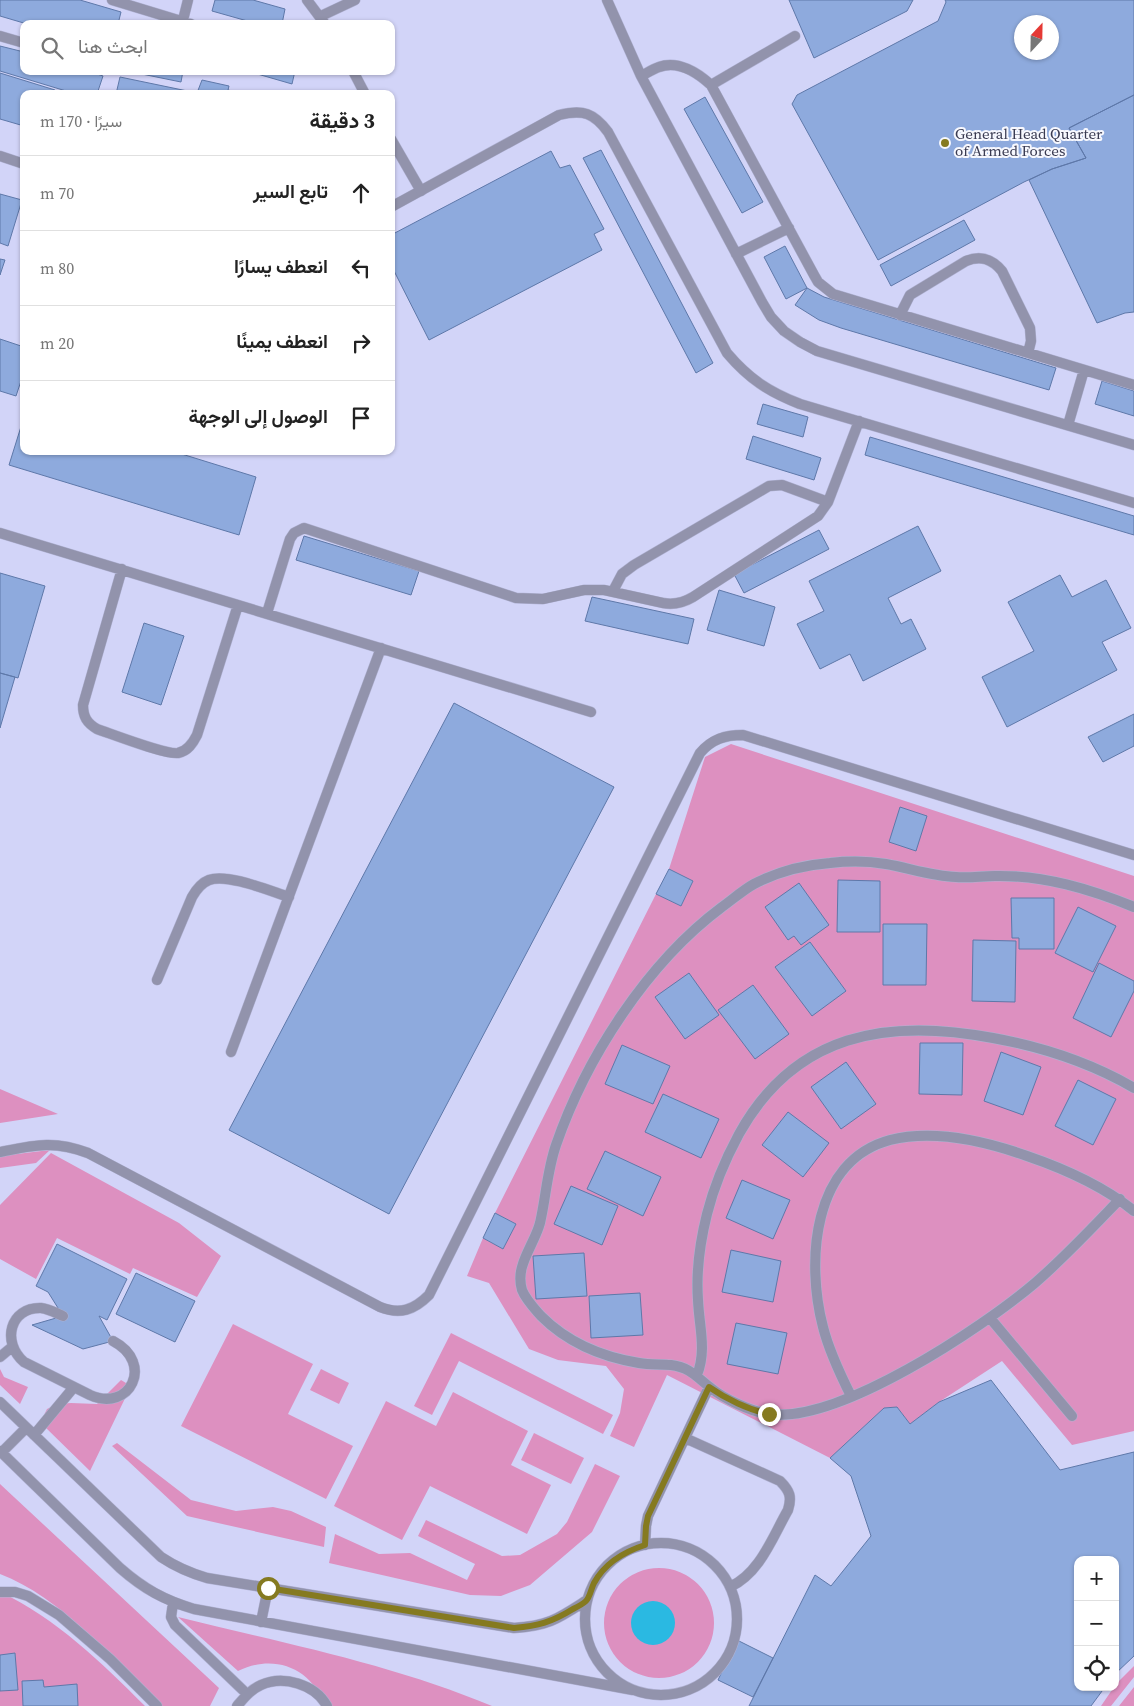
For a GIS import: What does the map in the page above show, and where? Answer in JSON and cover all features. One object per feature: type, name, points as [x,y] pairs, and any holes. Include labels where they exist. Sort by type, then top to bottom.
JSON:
[{"type":"street","points":[[112,0],[175,20]]},
{"type":"street","points":[[185,20],[188,0]]},
{"type":"street","points":[[307,0],[323,20],[355,0]]},
{"type":"street","points":[[607,0],[641,76],[736,254],[771,317],[784,331],[800,342],[818,350],[1134,444]]},
{"type":"street","points":[[0,36],[20,42]]},
{"type":"street","points":[[711,85],[795,36]]},
{"type":"street","points":[[641,76],[659,67],[676,66],[696,73],[711,85],[818,282],[825,288],[838,296],[1134,385]]},
{"type":"street","points":[[355,75],[364,90]]},
{"type":"street","points":[[395,205],[559,115],[573,111],[587,113],[600,121],[608,132],[727,354],[740,369],[758,384],[800,404],[1134,503]]},
{"type":"street","points":[[395,146],[421,191]]},
{"type":"street","points":[[0,156],[20,163]]},
{"type":"street","points":[[736,254],[789,228]]},
{"type":"street","points":[[900,315],[906,301],[915,291],[973,258],[989,260],[1002,271],[1028,322],[1030,341],[1028,353]]},
{"type":"street","points":[[1068,425],[1084,370]]},
{"type":"street","points":[[267,613],[290,539],[294,533],[304,528],[516,598],[543,599],[584,590],[613,591],[672,604],[687,601],[818,516],[828,502],[860,421]]},
{"type":"street","points":[[613,591],[622,574],[630,567],[769,486],[782,485],[828,502]]},
{"type":"street","points":[[0,533],[591,712]]},
{"type":"street","points":[[122,570],[83,705],[83,712],[91,725],[98,729],[170,753],[184,751],[197,735],[238,604]]},
{"type":"street","points":[[232,1052],[381,648]]},
{"type":"street","points":[[0,1152],[42,1144],[55,1144],[72,1147],[88,1153],[380,1307],[390,1311],[401,1312],[421,1303],[429,1295],[700,753],[708,745],[730,735],[743,735],[1134,855]]},
{"type":"street","points":[[1120,1199],[1054,1266],[990,1318],[888,1379],[851,1396],[810,1411],[795,1414],[775,1415],[758,1412],[725,1397],[709,1387],[697,1375],[678,1366],[628,1361],[606,1356],[586,1348],[550,1325],[524,1294],[520,1278],[522,1265],[541,1220],[548,1173],[565,1119],[593,1060],[622,1015],[655,972],[700,924],[751,886],[776,875],[802,867],[828,863],[882,863],[931,874],[955,877],[995,876],[1046,880],[1105,895],[1134,907]]},
{"type":"street","points":[[157,980],[192,897],[197,888],[207,880],[218,878],[231,879],[289,897]]},
{"type":"street","points":[[697,1375],[703,1357],[698,1301],[698,1271],[701,1242],[715,1187],[731,1149],[747,1119],[773,1087],[798,1064],[823,1050],[860,1036],[902,1031],[936,1031],[974,1035],[1025,1044],[1089,1066],[1134,1088]]},
{"type":"street","points":[[851,1396],[835,1362],[822,1326],[815,1276],[816,1251],[822,1207],[830,1189],[840,1173],[870,1149],[888,1141],[907,1137],[926,1136],[968,1140],[1006,1149],[1058,1167],[1120,1199],[1134,1211]]},
{"type":"street","points":[[63,1316],[51,1310],[41,1308],[23,1313],[16,1320],[10,1338],[12,1347],[17,1355],[24,1362],[74,1387],[99,1398],[108,1399],[118,1397],[126,1392],[132,1384],[135,1375],[135,1365],[132,1356],[125,1348],[113,1341]]},
{"type":"street","points":[[990,1318],[1072,1416]]},
{"type":"street","points":[[0,1357],[12,1347]]},
{"type":"street","points":[[74,1387],[30,1431],[1,1452],[136,1582],[154,1594],[173,1603],[194,1609],[648,1694],[678,1694],[692,1689],[716,1671],[726,1659],[736,1632],[737,1616],[730,1587],[715,1567],[694,1552],[679,1546],[662,1543],[645,1545],[629,1550],[614,1559],[602,1570],[593,1585],[587,1600],[584,1622],[589,1644],[599,1664],[614,1679],[633,1690]]},
{"type":"street","points":[[645,1545],[648,1516],[709,1387]]},
{"type":"street","points":[[0,1402],[161,1557],[175,1566],[207,1578],[514,1628],[531,1627],[557,1619],[587,1600]]},
{"type":"street","points":[[685,1438],[780,1481],[788,1489],[791,1500],[788,1510],[756,1568],[748,1576],[730,1587]]},
{"type":"street","points":[[261,1622],[268,1588]]},
{"type":"street","points":[[0,1592],[15,1592],[28,1596],[59,1615],[110,1659],[157,1706]]},
{"type":"street","points":[[173,1603],[171,1617],[174,1625],[247,1694]]},
{"type":"street","points":[[236,1706],[247,1694],[262,1685],[278,1681],[295,1682],[310,1689],[324,1700],[327,1706]]},
{"type":"shaded area","points":[[731,744],[1134,876],[1134,1431],[1072,1445],[1002,1361],[939,1402],[910,1424],[897,1407],[884,1408],[830,1458],[667,1375],[634,1447],[610,1436],[620,1413],[624,1389],[606,1366],[558,1360],[529,1349],[489,1283],[467,1276],[483,1238],[503,1249],[516,1224],[495,1213],[656,894],[681,906],[693,881],[669,869],[705,757]]},
{"type":"shaded area","points":[[0,1089],[58,1114],[0,1123]]},
{"type":"shaded area","points":[[50,1150],[36,1163],[0,1168],[0,1156]]},
{"type":"shaded area","points":[[51,1153],[179,1223],[221,1256],[197,1297],[133,1268],[130,1274],[57,1238],[36,1279],[0,1259],[0,1205]]},
{"type":"shaded area","points":[[233,1324],[313,1364],[288,1414],[353,1446],[326,1499],[181,1426]]},
{"type":"shaded area","points":[[451,1333],[613,1415],[603,1434],[459,1361],[432,1415],[414,1406]]},
{"type":"shaded area","points":[[0,1369],[4,1377],[28,1387],[20,1404],[0,1385]]},
{"type":"shaded area","points":[[321,1369],[349,1383],[339,1404],[310,1390]]},
{"type":"shaded area","points":[[121,1380],[131,1386],[90,1471],[45,1427],[43,1417],[47,1409],[57,1404],[97,1404]]},
{"type":"shaded area","points":[[453,1392],[528,1431],[511,1465],[551,1485],[527,1534],[430,1486],[402,1540],[334,1506],[386,1401],[436,1426]]},
{"type":"shaded area","points":[[534,1433],[584,1458],[571,1484],[521,1460]]},
{"type":"shaded area","points":[[117,1443],[191,1500],[236,1511],[273,1507],[291,1511],[326,1527],[324,1547],[187,1516],[112,1446]]},
{"type":"shaded area","points":[[595,1464],[620,1476],[592,1532],[530,1585],[501,1596],[470,1595],[329,1563],[335,1534],[379,1554],[410,1553],[467,1580],[475,1564],[418,1536],[426,1520],[502,1556],[520,1555],[557,1534],[567,1522]]},
{"type":"shaded area","points":[[0,1484],[219,1688],[210,1706],[162,1706],[66,1614],[23,1584],[0,1574]]},
{"type":"shaded area","points":[[659,1568],[680,1572],[698,1584],[710,1602],[714,1623],[710,1644],[698,1662],[680,1674],[659,1678],[638,1674],[620,1662],[608,1644],[604,1623],[608,1602],[620,1584],[638,1572]]},
{"type":"shaded area","points":[[0,1592],[21,1603],[59,1628],[95,1658],[145,1706],[0,1706]]},
{"type":"shaded area","points":[[178,1617],[376,1666],[454,1691],[492,1706],[325,1706],[311,1682],[301,1673],[278,1664],[252,1666],[238,1671]]},
{"type":"shaded area","points":[[1134,1666],[1134,1677],[1111,1706],[1101,1706],[1111,1691],[1119,1691],[1119,1681]]},
{"type":"shaded area","points":[[1134,1687],[1134,1706],[1119,1706]]},
{"type":"water","points":[[649,1601],[657,1601],[669,1607],[675,1623],[669,1639],[657,1645],[649,1645],[637,1639],[631,1627],[631,1619],[637,1607]]},
{"type":"building","points":[[0,0],[80,0],[121,12],[119,20],[20,20],[20,22],[0,16]]},
{"type":"building","points":[[215,0],[253,0],[285,9],[283,20],[244,20],[212,11]]},
{"type":"building","points":[[789,0],[913,0],[907,11],[814,58]]},
{"type":"building","name":"General Head Quarter of Armed Forces","points":[[945,0],[1134,0],[1134,95],[1069,128],[1086,158],[1052,169],[1024,182],[878,260],[792,104],[797,95],[938,21],[946,2]]},
{"type":"building","points":[[0,46],[20,51],[20,75],[103,76],[98,90],[63,90],[0,71]]},
{"type":"building","points":[[0,73],[55,90],[20,90],[20,125],[0,119]]},
{"type":"building","points":[[147,75],[182,75],[181,82]]},
{"type":"building","points":[[261,75],[294,75],[292,84]]},
{"type":"building","points":[[120,77],[183,90],[117,90]]},
{"type":"building","points":[[202,80],[229,86],[228,90],[198,90]]},
{"type":"building","name":"General Head Quarter of Armed Forces","points":[[1134,95],[1134,312],[1125,313],[1097,323],[1029,180],[1052,169],[1086,158],[1069,128]]},
{"type":"building","points":[[705,97],[763,202],[742,213],[684,109]]},
{"type":"building","points":[[601,150],[713,363],[696,373],[583,158]]},
{"type":"building","points":[[551,151],[560,168],[570,165],[604,229],[594,234],[602,250],[429,340],[395,273],[395,233]]},
{"type":"building","points":[[0,194],[20,199],[20,207],[8,246],[0,243]]},
{"type":"building","points":[[964,220],[975,240],[891,286],[880,265]]},
{"type":"building","points":[[785,246],[807,288],[786,299],[764,257]]},
{"type":"building","points":[[0,259],[5,260],[0,275]]},
{"type":"building","points":[[807,288],[824,297],[1056,368],[1049,390],[819,320],[795,305]]},
{"type":"building","points":[[0,339],[20,346],[20,384],[16,396],[0,391]]},
{"type":"building","points":[[1102,381],[1134,391],[1134,416],[1095,404]]},
{"type":"building","points":[[763,404],[808,417],[803,437],[757,424]]},
{"type":"building","points":[[20,430],[20,455],[185,455],[256,477],[239,535],[9,465]]},
{"type":"building","points":[[753,436],[821,458],[814,480],[746,459]]},
{"type":"building","points":[[870,437],[1134,516],[1134,535],[865,455]]},
{"type":"building","points":[[918,526],[941,571],[888,598],[901,624],[911,619],[926,649],[863,681],[850,654],[820,669],[797,624],[824,611],[809,581]]},
{"type":"building","points":[[819,530],[829,549],[744,593],[734,574]]},
{"type":"building","points":[[304,536],[419,571],[411,595],[296,560]]},
{"type":"building","points":[[0,573],[45,586],[18,678],[0,673]]},
{"type":"building","points":[[1060,575],[1072,597],[1106,580],[1131,628],[1102,642],[1117,670],[1007,727],[982,677],[1034,651],[1008,602]]},
{"type":"building","points":[[719,590],[775,607],[764,646],[707,630]]},
{"type":"building","points":[[592,597],[694,619],[688,644],[585,621]]},
{"type":"building","points":[[144,623],[184,636],[161,705],[122,692]]},
{"type":"building","points":[[0,673],[15,677],[0,728]]},
{"type":"building","points":[[454,703],[614,787],[389,1214],[229,1130]]},
{"type":"building","points":[[1134,714],[1134,746],[1103,762],[1088,737]]},
{"type":"building","points":[[900,807],[927,816],[916,851],[889,842]]},
{"type":"building","points":[[669,869],[693,881],[681,906],[656,894]]},
{"type":"building","points":[[838,880],[880,881],[880,932],[837,932]]},
{"type":"building","points":[[799,883],[829,925],[801,945],[794,936],[788,940],[765,907]]},
{"type":"building","points":[[1011,898],[1054,898],[1054,949],[1019,949],[1019,938],[1012,938]]},
{"type":"building","points":[[1078,907],[1116,926],[1093,972],[1055,953]]},
{"type":"building","points":[[883,924],[927,924],[926,985],[883,985]]},
{"type":"building","points":[[973,940],[1016,941],[1015,1002],[972,1001]]},
{"type":"building","points":[[810,942],[846,991],[812,1016],[775,967]]},
{"type":"building","points":[[1099,963],[1134,981],[1134,991],[1111,1037],[1073,1018]]},
{"type":"building","points":[[689,973],[719,1015],[685,1039],[655,997]]},
{"type":"building","points":[[753,985],[789,1034],[755,1059],[718,1010]]},
{"type":"building","points":[[920,1043],[963,1043],[962,1095],[919,1094]]},
{"type":"building","points":[[622,1045],[670,1066],[653,1104],[605,1084]]},
{"type":"building","points":[[1001,1052],[1041,1067],[1023,1115],[984,1101]]},
{"type":"building","points":[[846,1062],[876,1104],[841,1129],[811,1087]]},
{"type":"building","points":[[1078,1080],[1116,1099],[1093,1145],[1055,1126]]},
{"type":"building","points":[[663,1094],[719,1119],[701,1158],[645,1132]]},
{"type":"building","points":[[788,1112],[829,1143],[803,1177],[762,1145]]},
{"type":"building","points":[[605,1151],[661,1177],[643,1216],[587,1189]]},
{"type":"building","points":[[742,1180],[790,1200],[773,1239],[726,1218]]},
{"type":"building","points":[[571,1186],[618,1206],[602,1245],[554,1224]]},
{"type":"building","points":[[495,1213],[516,1224],[503,1249],[483,1238]]},
{"type":"building","points":[[57,1244],[127,1279],[107,1320],[99,1316],[113,1341],[83,1349],[32,1325],[63,1316],[48,1292],[36,1286]]},
{"type":"building","points":[[731,1250],[781,1261],[773,1302],[722,1292]]},
{"type":"building","points":[[584,1253],[587,1296],[536,1299],[533,1256]]},
{"type":"building","points":[[136,1273],[195,1301],[175,1342],[116,1314]]},
{"type":"building","points":[[640,1293],[643,1335],[591,1338],[589,1296]]},
{"type":"building","points":[[736,1323],[787,1333],[778,1374],[727,1364]]},
{"type":"building","points":[[991,1380],[1060,1470],[1134,1452],[1134,1656],[1119,1670],[1119,1556],[1074,1556],[1074,1691],[1102,1691],[1091,1706],[749,1706],[815,1575],[831,1586],[871,1536],[851,1476],[830,1458],[884,1408],[897,1407],[910,1424],[939,1402]]},
{"type":"building","points":[[737,1640],[773,1658],[753,1697],[718,1680]]},
{"type":"building","points":[[15,1653],[18,1690],[0,1691],[0,1655]]},
{"type":"building","points":[[43,1680],[44,1687],[77,1684],[78,1706],[23,1706],[22,1681]]},
{"type":"place","name":"General Head Quarter of Armed Forces","points":[[945,143]]},
{"type":"route","points":[[268,1588],[514,1628],[545,1624],[557,1619],[587,1600],[602,1570],[614,1559],[629,1550],[645,1545],[644,1536],[648,1516],[709,1387],[725,1397],[758,1412],[769,1414]]}]
